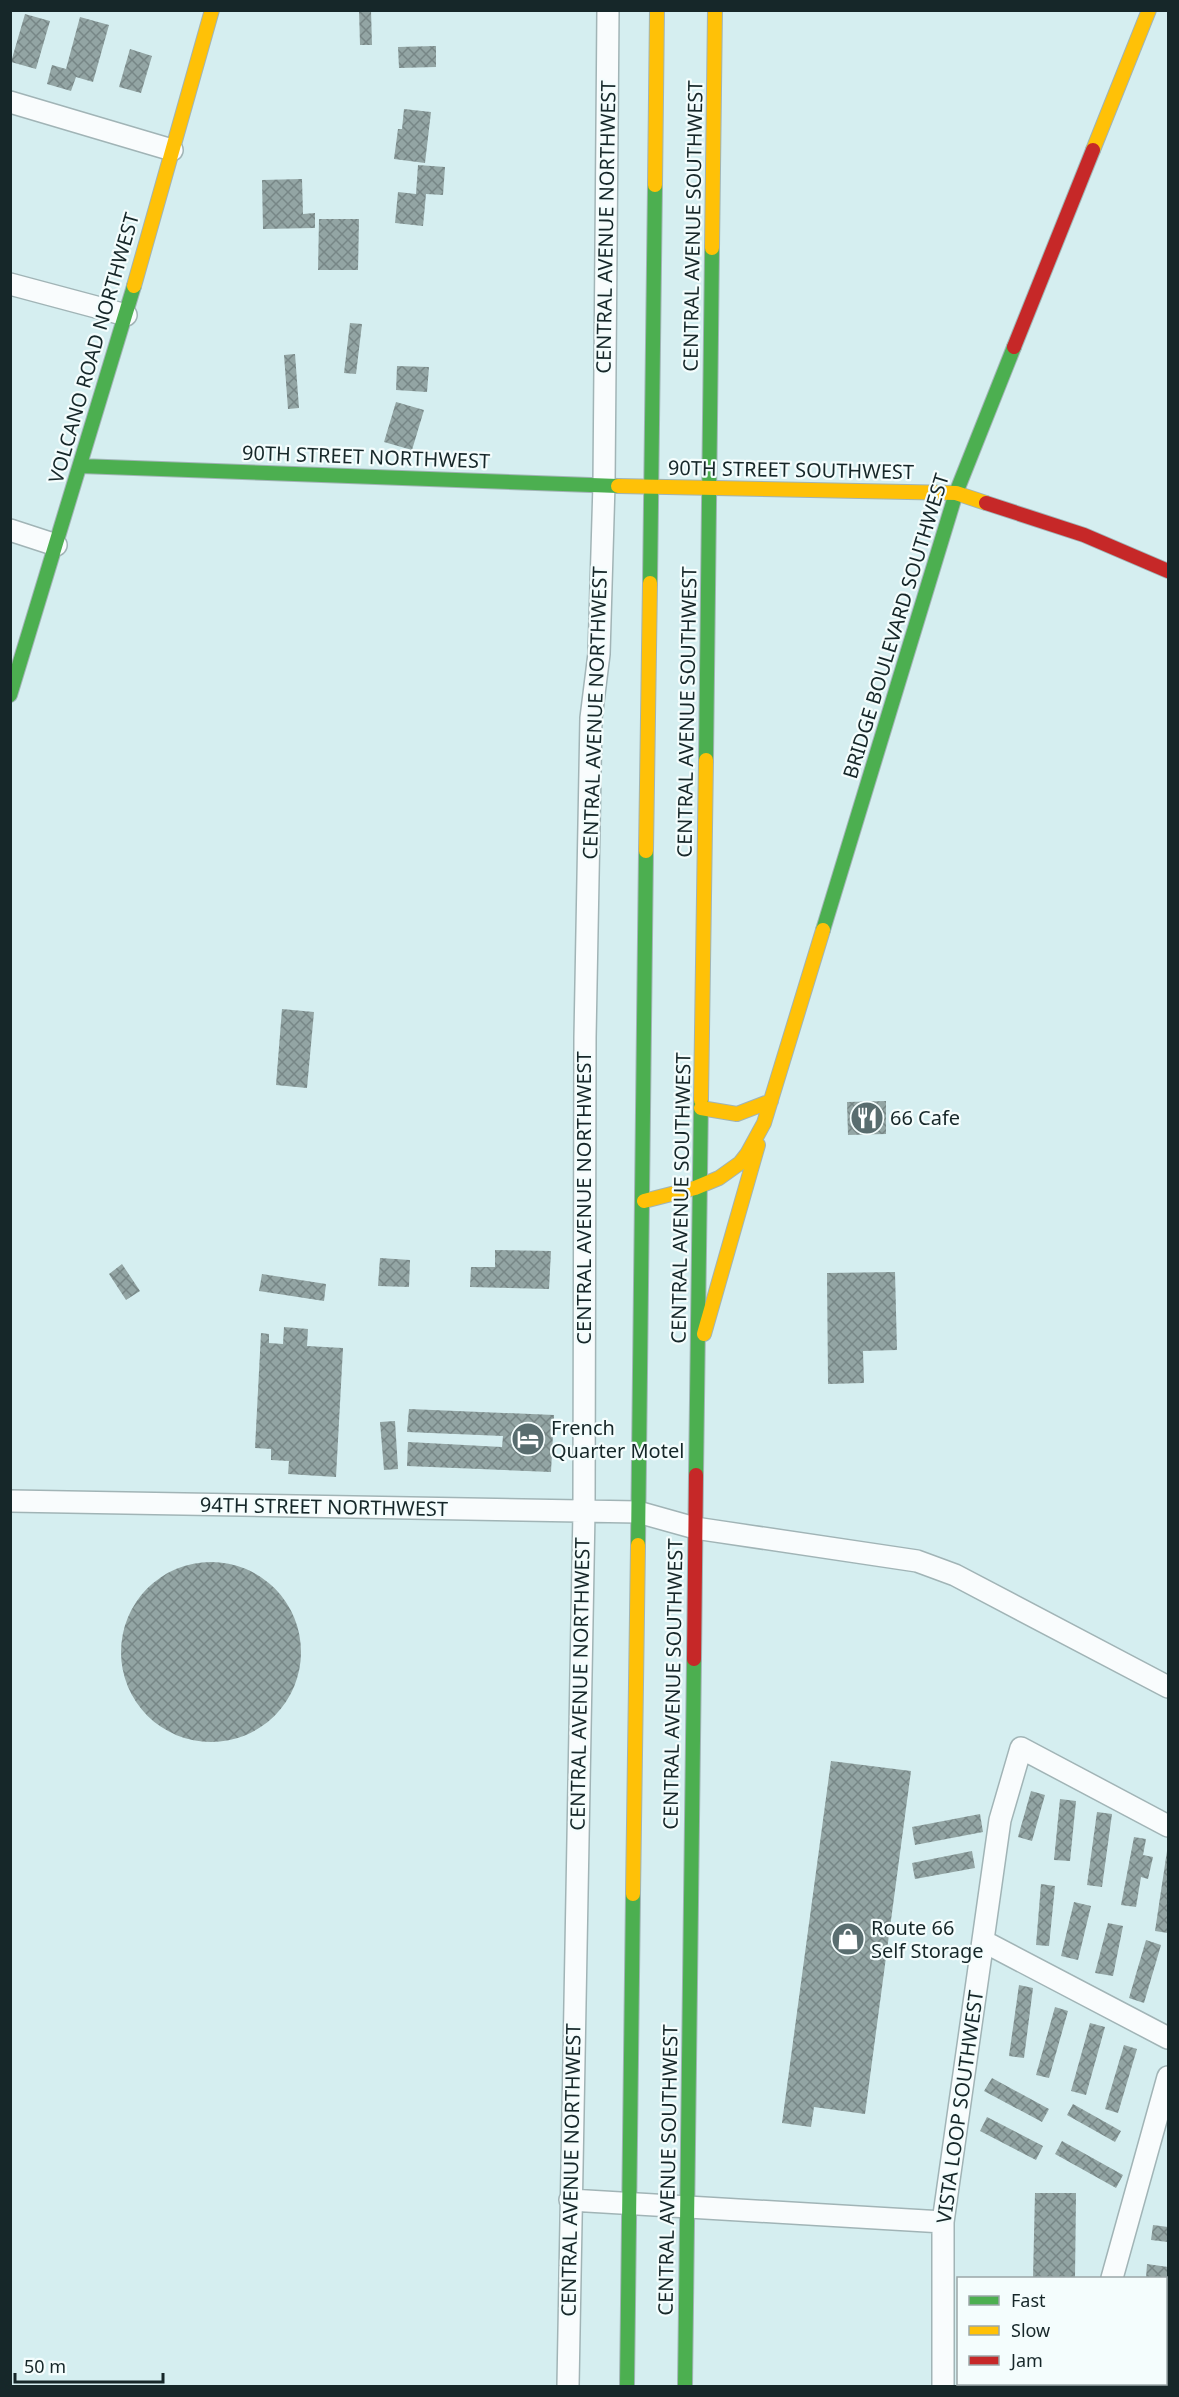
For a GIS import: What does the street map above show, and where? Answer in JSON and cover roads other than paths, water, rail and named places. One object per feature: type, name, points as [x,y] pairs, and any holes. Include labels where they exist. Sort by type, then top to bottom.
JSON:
[{"type":"main road","name":"VOLCANO ROAD NORTHWEST","points":[[10,695],[126,315],[212,10]]},
{"type":"main road","points":[[627,2386],[644,1201],[657,10]]},
{"type":"main road","name":"CENTRAL AVENUE SOUTHWEST","points":[[685,2386],[715,10]]},
{"type":"main road","name":"BRIDGE BOULEVARD SOUTHWEST","points":[[644,1201],[700,1186],[740,1163],[765,1123],[956,493],[1149,10]]},
{"type":"main road","name":"90TH STREET NORTHWEST","points":[[80,466],[650,487]]},
{"type":"main road","name":"90TH STREET SOUTHWEST","points":[[650,487],[956,493],[1084,536],[1168,571]]},
{"type":"main road","points":[[701,1108],[723,1114],[745,1114],[771,1101]]},
{"type":"main road","points":[[698,1353],[765,1123]]},
{"type":"street","name":"CENTRAL AVENUE NORTHWEST","points":[[568,2386],[584,1511],[585,1014],[591,718],[599,654],[604,484],[608,10]]},
{"type":"street","points":[[10,102],[172,150]]},
{"type":"street","points":[[10,284],[126,315]]},
{"type":"street","points":[[10,530],[56,545]]},
{"type":"street","name":"94TH STREET NORTHWEST","points":[[10,1501],[638,1512],[695,1528],[917,1562],[955,1575],[1168,1687]]},
{"type":"street","name":"VISTA LOOP SOUTHWEST","points":[[943,2386],[951,2358],[943,2222],[1000,1820],[1021,1748],[1168,1826]]},
{"type":"street","points":[[983,1941],[1168,2038]]},
{"type":"street","points":[[1112,2277],[1168,2077]]},
{"type":"street","points":[[570,2199],[943,2222]]},
{"type":"place","name":"66 Cafe","points":[[867,1118]]},
{"type":"place","name":"French Quarter Motel","points":[[528,1439]]},
{"type":"place","name":"Route 66 Self Storage","points":[[848,1939]]}]
